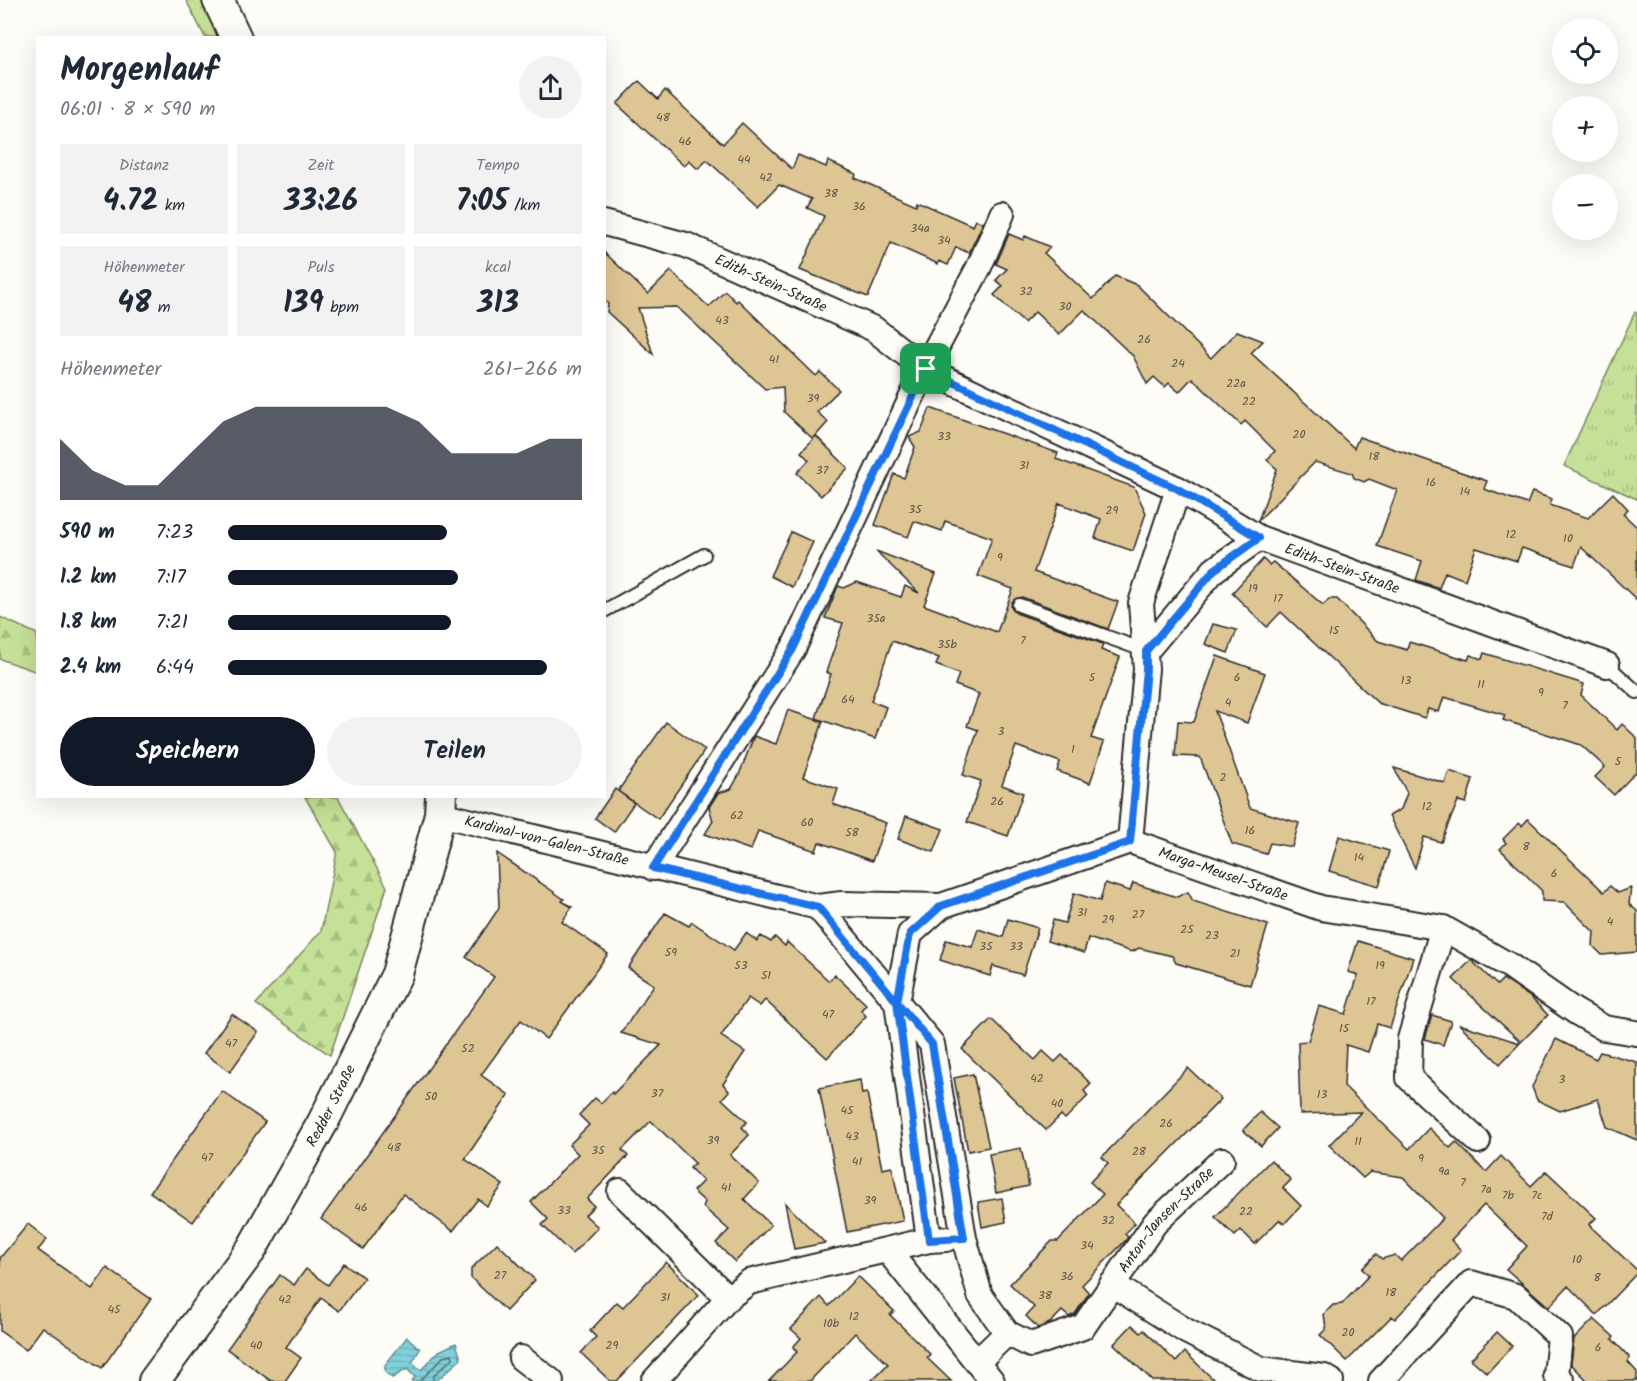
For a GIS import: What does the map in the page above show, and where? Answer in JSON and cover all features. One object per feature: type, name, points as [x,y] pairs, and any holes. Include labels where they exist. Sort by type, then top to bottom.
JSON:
[{"type":"street","points":[[218,0],[235,36]]},
{"type":"street","points":[[653,868],[793,649],[926,369],[979,267],[1002,214]]},
{"type":"street","name":"Edith-Stein-Straße","points":[[606,224],[686,245],[874,329],[926,369],[1178,489],[1259,538],[1607,665]]},
{"type":"street","points":[[818,907],[842,904],[941,906],[1130,842],[1146,669],[1141,603],[1178,489]]},
{"type":"street","points":[[1146,651],[1214,570],[1259,538]]},
{"type":"street","name":"Kardinal-von-Galen-Straße","points":[[441,805],[653,868],[818,907]]},
{"type":"street","name":"Redder Straße","points":[[161,1376],[251,1250],[323,1122],[397,974],[441,805]]},
{"type":"street","name":"Marga-Meusel-Straße","points":[[1130,842],[1320,908],[1443,928],[1510,966],[1576,1012],[1604,1028],[1636,1033]]},
{"type":"street","points":[[929,1240],[897,1002],[910,934],[941,906]]},
{"type":"street","points":[[818,907],[932,1044],[964,1238],[980,1295],[1007,1333],[978,1361]]},
{"type":"street","points":[[1443,928],[1410,1040],[1409,1078],[1478,1141]]},
{"type":"street","name":"Anton-Jansen-Straße","points":[[1007,1333],[1030,1345],[1083,1327],[1155,1222],[1222,1160]]},
{"type":"street","points":[[620,1191],[728,1298]]},
{"type":"street","points":[[654,1381],[728,1298],[749,1282],[929,1240],[964,1238]]},
{"type":"street","points":[[888,1251],[992,1381]]},
{"type":"street","points":[[1381,1381],[1471,1283],[1515,1296],[1560,1338],[1556,1375],[1562,1381]]},
{"type":"street","name":"Anton-Jansen-Straße","points":[[1112,1284],[1186,1331],[1261,1370],[1324,1377],[1330,1381]]},
{"type":"street","points":[[522,1358],[551,1381]]},
{"type":"lane","points":[[606,610],[704,555]]},
{"type":"lane","points":[[1019,605],[1146,651]]},
{"type":"lane","points":[[1607,665],[1637,692]]},
{"type":"green space","points":[[186,0],[236,0],[238,3],[233,36],[204,36]]},
{"type":"green space","points":[[1635,312],[1637,313],[1637,499],[1564,466]]},
{"type":"green space","points":[[0,617],[36,634],[36,672],[0,659]]},
{"type":"green space","points":[[306,798],[339,798],[387,887],[330,1055],[256,1004],[321,931],[337,852]]},
{"type":"water","points":[[407,1337],[420,1349],[412,1363],[421,1370],[439,1351],[456,1343],[461,1359],[436,1381],[412,1381],[415,1377],[407,1369],[392,1378],[385,1372],[385,1365]]},
{"type":"building","points":[[639,81],[658,99],[665,90],[723,144],[742,123],[792,169],[798,155],[826,167],[828,161],[856,174],[855,178],[916,205],[917,201],[973,226],[976,220],[983,223],[969,253],[956,247],[948,265],[939,261],[938,264],[891,243],[868,297],[800,270],[824,216],[807,208],[812,199],[779,185],[758,207],[707,160],[698,169],[689,161],[684,166],[617,104]]},
{"type":"building","points":[[1009,234],[1023,240],[1025,236],[1050,247],[1044,253],[1093,299],[1115,276],[1137,285],[1211,358],[1237,331],[1263,341],[1251,353],[1354,448],[1359,437],[1487,481],[1484,489],[1527,504],[1532,492],[1552,499],[1550,505],[1588,518],[1613,493],[1628,509],[1623,514],[1637,527],[1637,600],[1581,547],[1574,566],[1522,548],[1517,561],[1476,548],[1465,580],[1445,572],[1439,588],[1416,580],[1422,561],[1377,546],[1397,490],[1369,479],[1364,482],[1354,478],[1352,473],[1315,462],[1258,521],[1277,469],[1267,460],[1275,451],[1245,421],[1241,425],[1192,378],[1179,392],[1169,383],[1165,387],[1154,377],[1147,384],[1133,356],[1084,310],[1059,335],[1035,312],[1024,323],[994,295],[1003,286],[996,280],[1007,269],[996,264]]},
{"type":"building","points":[[606,254],[648,294],[671,271],[709,307],[725,291],[736,302],[738,300],[816,376],[820,372],[839,390],[817,412],[828,422],[813,439],[784,412],[783,387],[765,389],[677,307],[638,308],[653,354],[607,312],[606,302]]},
{"type":"building","points":[[930,408],[1058,453],[1056,459],[1134,487],[1146,513],[1133,551],[1095,538],[1101,519],[1059,503],[1034,572],[1118,602],[1108,629],[1022,597],[1012,602],[1011,607],[1016,613],[1103,644],[1101,650],[1120,657],[1091,738],[1104,742],[1090,783],[1057,771],[1060,762],[1016,746],[1002,785],[1023,793],[1008,836],[967,822],[981,781],[963,775],[978,730],[967,726],[979,694],[955,685],[959,674],[936,665],[939,658],[892,641],[871,701],[886,707],[875,739],[816,718],[831,674],[826,672],[843,623],[825,618],[838,586],[844,588],[857,582],[901,597],[905,586],[919,593],[876,551],[936,574],[924,605],[997,632],[1013,589],[978,576],[992,538],[945,521],[942,531],[914,521],[908,537],[875,525],[894,474],[904,478],[915,447],[909,437],[921,432]]},
{"type":"building","points":[[816,436],[848,468],[821,496],[797,473],[809,460],[801,452]]},
{"type":"building","points":[[791,532],[813,542],[792,587],[770,576]]},
{"type":"building","points":[[1263,559],[1269,565],[1273,562],[1323,605],[1329,599],[1337,599],[1378,641],[1407,650],[1409,642],[1468,660],[1470,655],[1482,659],[1484,653],[1584,684],[1581,695],[1617,730],[1622,724],[1637,738],[1637,771],[1614,795],[1595,777],[1605,767],[1581,745],[1503,720],[1505,715],[1444,697],[1439,712],[1428,709],[1425,718],[1378,703],[1281,612],[1267,627],[1232,593]]},
{"type":"building","points":[[1213,624],[1237,630],[1228,653],[1205,644]]},
{"type":"building","points":[[1217,656],[1265,673],[1247,723],[1215,711],[1250,808],[1299,823],[1292,847],[1270,843],[1266,854],[1232,844],[1200,757],[1175,756],[1178,721],[1194,722]]},
{"type":"building","points":[[788,710],[823,722],[803,777],[838,789],[833,804],[886,823],[872,861],[819,842],[816,851],[758,831],[751,850],[705,834],[713,821],[709,807],[718,793],[731,789],[754,736],[776,744]]},
{"type":"building","points":[[666,722],[705,750],[658,819],[618,791]]},
{"type":"building","points":[[1394,768],[1445,783],[1449,771],[1473,779],[1466,803],[1458,801],[1441,842],[1424,837],[1415,868],[1389,816],[1401,809],[1407,793]]},
{"type":"building","points":[[615,789],[634,803],[614,832],[595,818]]},
{"type":"building","points":[[906,816],[943,829],[934,852],[898,839]]},
{"type":"building","points":[[1528,819],[1604,892],[1610,886],[1618,893],[1631,888],[1629,904],[1637,911],[1637,952],[1602,955],[1593,946],[1594,932],[1564,902],[1542,901],[1542,891],[1500,849],[1506,843],[1503,839],[1519,823],[1522,826]]},
{"type":"building","points":[[1339,836],[1389,851],[1379,886],[1329,871]]},
{"type":"building","points":[[497,853],[564,899],[562,901],[572,907],[562,922],[608,954],[546,1039],[521,1020],[481,1075],[509,1095],[465,1159],[503,1185],[487,1206],[478,1199],[453,1231],[403,1194],[363,1249],[321,1219],[494,977],[466,957],[499,908]]},
{"type":"building","points":[[1105,883],[1130,891],[1133,883],[1177,897],[1188,892],[1193,901],[1268,925],[1250,985],[1176,963],[1172,956],[1139,948],[1132,952],[1088,938],[1084,953],[1047,941],[1053,920],[1065,923],[1074,893],[1100,901]]},
{"type":"building","points":[[665,913],[689,926],[692,922],[734,950],[746,933],[757,941],[761,936],[771,942],[775,937],[785,946],[787,942],[829,981],[835,975],[866,1004],[861,1010],[866,1016],[827,1058],[765,1000],[760,1006],[748,998],[721,1036],[745,1052],[723,1084],[729,1091],[722,1099],[747,1122],[742,1127],[749,1135],[730,1155],[759,1183],[744,1199],[771,1225],[735,1262],[716,1243],[729,1230],[703,1207],[705,1202],[693,1191],[703,1181],[690,1168],[695,1163],[651,1121],[622,1150],[628,1156],[587,1199],[594,1206],[585,1215],[598,1227],[572,1254],[542,1225],[548,1219],[531,1202],[578,1154],[569,1145],[589,1125],[579,1115],[595,1098],[601,1103],[612,1092],[613,1094],[661,1045],[621,1033],[654,985],[628,968]]},
{"type":"building","points":[[1008,919],[1038,928],[1023,975],[993,966],[990,976],[940,960],[946,940],[972,947],[978,929],[1003,937]]},
{"type":"building","points":[[1358,941],[1413,958],[1390,1028],[1377,1024],[1368,1052],[1346,1045],[1344,1086],[1409,1149],[1429,1128],[1450,1148],[1456,1142],[1486,1172],[1501,1156],[1531,1186],[1546,1171],[1596,1218],[1589,1225],[1637,1270],[1637,1273],[1597,1315],[1568,1286],[1549,1307],[1506,1269],[1527,1246],[1484,1205],[1451,1240],[1461,1250],[1395,1319],[1392,1316],[1347,1361],[1320,1335],[1326,1329],[1324,1314],[1333,1305],[1342,1304],[1369,1275],[1362,1269],[1376,1254],[1382,1259],[1395,1255],[1401,1261],[1443,1218],[1403,1177],[1370,1172],[1363,1178],[1329,1145],[1361,1112],[1300,1114],[1298,1042],[1308,1041],[1319,1006],[1346,1014],[1358,975],[1348,972]]},
{"type":"building","points":[[1471,960],[1497,985],[1503,979],[1530,997],[1548,1015],[1521,1042],[1453,979]]},
{"type":"building","points":[[232,1014],[258,1032],[230,1072],[204,1053]]},
{"type":"building","points":[[1432,1015],[1451,1021],[1443,1045],[1425,1039]]},
{"type":"building","points":[[991,1019],[1035,1060],[1043,1051],[1055,1062],[1062,1055],[1091,1084],[1084,1091],[1088,1096],[1065,1119],[1061,1115],[1046,1130],[962,1049]]},
{"type":"building","points":[[1459,1024],[1520,1043],[1500,1064]]},
{"type":"building","points":[[1556,1039],[1596,1059],[1600,1052],[1637,1062],[1637,1140],[1607,1127],[1598,1099],[1560,1111],[1537,1100],[1532,1087]]},
{"type":"building","points":[[1188,1068],[1221,1099],[1116,1205],[1135,1223],[1125,1234],[1128,1237],[1126,1240],[1082,1285],[1089,1293],[1075,1314],[1069,1317],[1062,1311],[1050,1323],[1038,1328],[1026,1316],[1034,1307],[1010,1284],[1052,1241],[1058,1241],[1103,1194],[1090,1182],[1108,1163],[1102,1157]]},
{"type":"building","points":[[973,1074],[989,1147],[968,1151],[954,1078]]},
{"type":"building","points":[[860,1080],[862,1094],[867,1093],[882,1169],[892,1167],[903,1221],[847,1232],[819,1088]]},
{"type":"building","points":[[222,1091],[265,1122],[193,1222],[150,1192]]},
{"type":"building","points":[[1260,1112],[1278,1128],[1261,1146],[1243,1130]]},
{"type":"building","points":[[1021,1148],[1029,1186],[996,1193],[989,1154]]},
{"type":"building","points":[[1271,1160],[1291,1180],[1283,1188],[1301,1206],[1284,1224],[1279,1220],[1255,1244],[1241,1230],[1235,1236],[1215,1217]]},
{"type":"building","points":[[1002,1198],[1006,1222],[982,1227],[978,1202]]},
{"type":"building","points":[[785,1203],[825,1243],[794,1249]]},
{"type":"building","points":[[28,1224],[47,1239],[38,1250],[92,1289],[107,1268],[151,1299],[102,1368],[43,1327],[26,1350],[0,1331],[0,1258]]},
{"type":"building","points":[[497,1243],[535,1280],[506,1311],[471,1278],[471,1269]]},
{"type":"building","points":[[666,1262],[699,1295],[617,1381],[610,1381],[581,1353],[596,1337],[590,1331],[617,1302],[623,1307]]},
{"type":"building","points":[[344,1263],[364,1278],[339,1311],[321,1298],[286,1347],[301,1358],[285,1381],[271,1381],[227,1349],[280,1275],[294,1285],[306,1269],[328,1285]]},
{"type":"building","points":[[858,1276],[894,1311],[890,1315],[930,1354],[927,1358],[951,1381],[871,1381],[888,1364],[855,1333],[810,1381],[769,1381],[797,1352],[793,1347],[801,1338],[791,1329],[821,1297],[829,1306]]},
{"type":"building","points":[[1594,1319],[1614,1337],[1612,1339],[1629,1357],[1628,1362],[1637,1372],[1637,1381],[1588,1381],[1571,1364],[1574,1339]]},
{"type":"building","points":[[1132,1325],[1141,1333],[1144,1330],[1176,1362],[1185,1352],[1215,1381],[1153,1381],[1114,1344]]},
{"type":"building","points":[[1497,1332],[1512,1346],[1487,1373],[1471,1359]]},
{"type":"route","points":[[926,369],[793,649],[653,868],[818,907],[897,1002],[929,1240],[964,1238],[932,1044],[897,1002],[910,934],[941,906],[1130,842],[1146,651],[1214,570],[1259,538],[1178,489],[926,369]]}]
